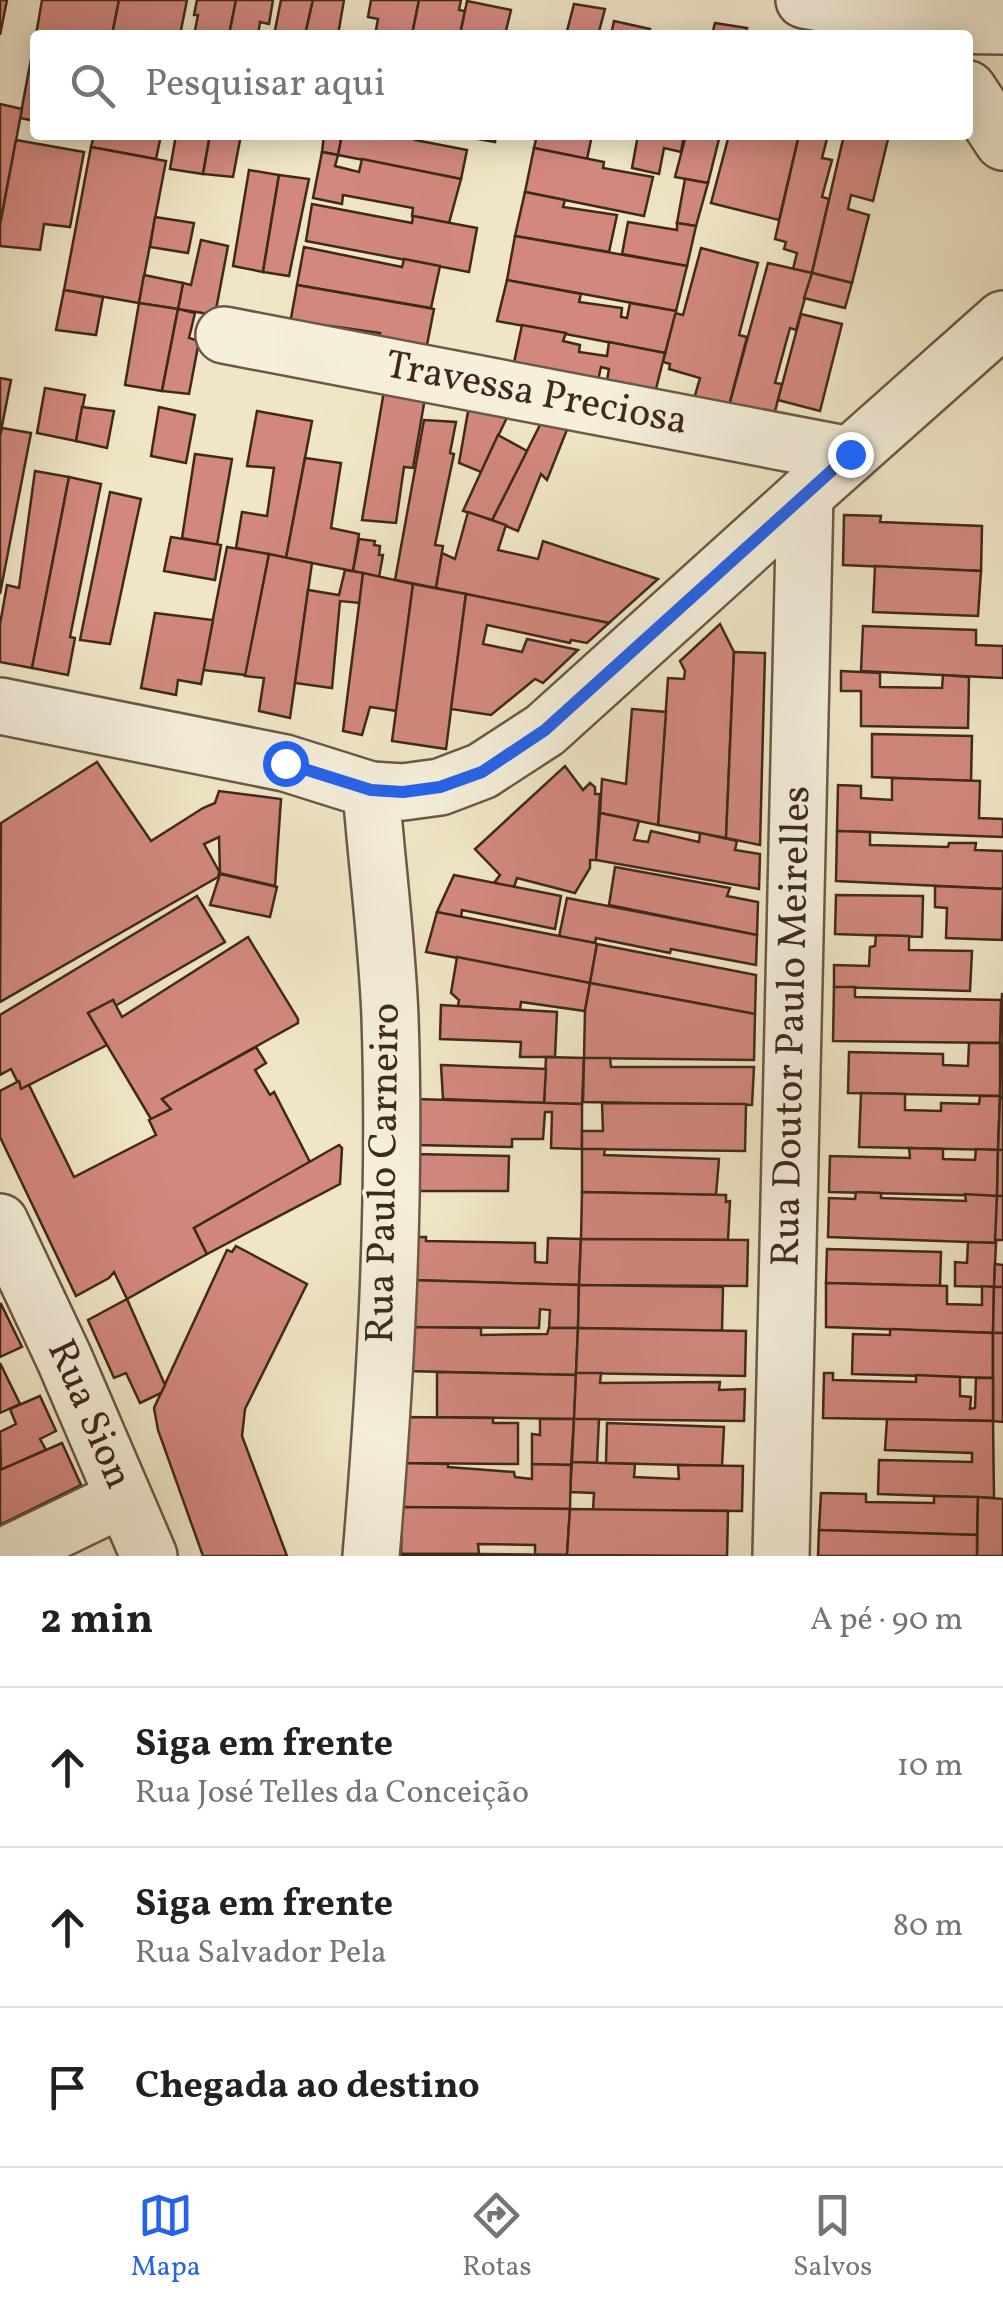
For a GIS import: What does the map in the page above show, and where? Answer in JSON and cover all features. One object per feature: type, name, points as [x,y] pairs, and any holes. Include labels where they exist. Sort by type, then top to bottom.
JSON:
[{"type":"street","points":[[804,0],[1003,26]]},
{"type":"street","points":[[973,96],[1003,142]]},
{"type":"street","points":[[0,706],[285,763],[371,790],[403,792],[440,787],[482,772],[545,730],[1003,319]]},
{"type":"street","name":"Travessa Preciosa","points":[[224,335],[850,454]]},
{"type":"street","name":"Rua Doutor Paulo Meirelles","points":[[781,1556],[805,494]]},
{"type":"street","name":"Rua Paulo Carneiro","points":[[371,790],[390,1015],[391,1221],[371,1556]]},
{"type":"street","name":"Rua Sion","points":[[0,1224],[64,1358],[150,1556]]},
{"type":"street","points":[[4,1556],[124,1498]]},
{"type":"building","points":[[0,0],[7,0],[0,35]]},
{"type":"building","points":[[42,0],[119,0],[113,30],[37,30]]},
{"type":"building","points":[[119,0],[187,0],[181,30],[113,30]]},
{"type":"building","points":[[197,0],[236,0],[230,30],[195,30],[198,15],[194,15]]},
{"type":"building","points":[[236,0],[273,0],[269,24],[260,22],[259,30],[230,30]]},
{"type":"building","points":[[281,0],[313,0],[306,30],[275,30]]},
{"type":"building","points":[[313,0],[344,0],[339,30],[306,30]]},
{"type":"building","points":[[371,0],[419,0],[413,30],[376,30],[378,19],[368,17]]},
{"type":"building","points":[[419,0],[461,0],[459,10],[465,11],[461,30],[413,30]]},
{"type":"building","points":[[467,1],[511,10],[506,30],[461,30]]},
{"type":"building","points":[[574,4],[605,9],[599,30],[567,30]]},
{"type":"building","points":[[614,21],[650,29],[650,30],[612,30]]},
{"type":"building","points":[[715,23],[747,28],[746,30],[713,30]]},
{"type":"building","points":[[30,65],[30,120],[20,118]]},
{"type":"building","points":[[0,104],[22,109],[0,225]]},
{"type":"building","points":[[16,140],[84,152],[70,227],[44,224],[40,250],[0,246],[0,225]]},
{"type":"building","points":[[93,140],[160,140],[156,159],[91,147]]},
{"type":"building","points":[[175,140],[209,140],[203,174],[170,169]]},
{"type":"building","points":[[209,140],[240,140],[233,177],[203,174]]},
{"type":"building","points":[[323,140],[341,140],[338,155],[322,152]]},
{"type":"building","points":[[341,140],[415,140],[467,150],[461,179],[338,155]]},
{"type":"building","points":[[536,140],[591,140],[587,159],[534,148]]},
{"type":"building","points":[[637,140],[683,140],[681,152],[664,148],[659,174],[632,168]]},
{"type":"building","points":[[685,140],[719,140],[708,183],[675,177]]},
{"type":"building","points":[[728,140],[798,140],[779,220],[711,203]]},
{"type":"building","points":[[798,140],[827,140],[822,158],[832,160],[822,197],[829,199],[812,273],[793,269],[797,253],[784,249],[786,242],[775,239]]},
{"type":"building","points":[[843,140],[888,140],[873,201],[851,195],[848,209],[869,215],[852,283],[812,273]]},
{"type":"building","points":[[91,147],[166,161],[139,303],[64,290]]},
{"type":"building","points":[[534,148],[604,162],[603,168],[653,177],[644,216],[525,192]]},
{"type":"building","points":[[322,152],[338,155],[335,166],[359,172],[362,159],[461,179],[449,223],[412,216],[413,208],[343,195],[342,204],[313,198]]},
{"type":"building","points":[[249,170],[279,175],[263,272],[233,266]]},
{"type":"building","points":[[279,175],[309,179],[289,276],[263,272]]},
{"type":"building","points":[[685,179],[708,183],[696,226],[677,223]]},
{"type":"building","points":[[525,192],[565,200],[563,207],[617,215],[609,252],[515,236]]},
{"type":"building","points":[[312,204],[412,223],[413,216],[477,228],[469,272],[306,241]]},
{"type":"building","points":[[155,217],[194,223],[188,253],[150,247]]},
{"type":"building","points":[[628,222],[677,230],[677,223],[696,226],[687,266],[622,254]]},
{"type":"building","points":[[515,236],[687,266],[676,311],[507,280]]},
{"type":"building","points":[[201,240],[228,246],[215,315],[178,309],[183,283],[191,285]]},
{"type":"building","points":[[304,247],[402,267],[404,259],[440,266],[431,308],[297,285]]},
{"type":"building","points":[[701,248],[758,263],[739,335],[747,337],[726,417],[691,409],[700,378],[669,369],[670,364],[663,362],[675,313],[683,315]]},
{"type":"building","points":[[768,263],[812,273],[796,330],[790,328],[775,383],[782,384],[771,427],[726,417]]},
{"type":"building","points":[[812,273],[852,283],[845,308],[804,298]]},
{"type":"building","points":[[144,275],[183,283],[178,309],[139,303]]},
{"type":"building","points":[[507,280],[581,294],[579,302],[622,308],[621,317],[627,318],[630,303],[676,311],[665,353],[497,321]]},
{"type":"building","points":[[297,285],[434,309],[425,355],[377,346],[380,333],[330,326],[327,336],[289,329]]},
{"type":"building","points":[[64,290],[103,297],[96,335],[56,330]]},
{"type":"building","points":[[139,303],[178,309],[162,391],[125,385]]},
{"type":"building","points":[[178,309],[195,313],[189,338],[199,341],[189,394],[162,391]]},
{"type":"building","points":[[801,314],[842,324],[820,411],[778,400]]},
{"type":"building","points":[[522,325],[566,333],[563,341],[580,345],[579,352],[607,356],[609,342],[665,353],[653,401],[605,391],[609,369],[601,367],[596,389],[512,372]]},
{"type":"building","points":[[0,378],[11,380],[0,436]]},
{"type":"building","points":[[385,385],[426,392],[413,468],[404,467],[396,523],[362,520]]},
{"type":"building","points":[[45,388],[85,395],[76,441],[37,433]]},
{"type":"building","points":[[470,400],[512,407],[481,472],[459,463]]},
{"type":"building","points":[[82,407],[114,411],[107,448],[76,441]]},
{"type":"building","points":[[159,407],[195,415],[186,463],[151,456]]},
{"type":"building","points":[[257,411],[312,421],[286,558],[236,548],[242,512],[267,516],[274,468],[247,466]]},
{"type":"building","points":[[546,413],[572,417],[547,480],[541,474],[518,531],[492,520]]},
{"type":"building","points":[[424,420],[456,422],[450,453],[454,454],[435,545],[443,546],[436,588],[395,580]]},
{"type":"building","points":[[2,428],[31,433],[0,594],[0,436]]},
{"type":"building","points":[[498,435],[527,451],[492,520],[463,511]]},
{"type":"building","points":[[195,454],[232,459],[217,545],[182,538]]},
{"type":"building","points":[[305,458],[341,463],[331,528],[359,534],[353,571],[286,558]]},
{"type":"building","points":[[35,471],[69,477],[32,668],[0,662],[0,624],[7,585],[19,588]]},
{"type":"building","points":[[69,477],[101,484],[70,637],[75,638],[68,675],[32,668]]},
{"type":"building","points":[[110,492],[141,499],[110,644],[80,640]]},
{"type":"building","points":[[468,512],[506,525],[498,550],[538,559],[543,541],[658,579],[609,623],[436,588],[442,553],[455,559]]},
{"type":"building","points":[[844,515],[881,516],[880,522],[982,526],[981,571],[843,565]]},
{"type":"building","points":[[171,537],[221,545],[215,580],[164,571]]},
{"type":"building","points":[[359,539],[375,541],[374,545],[380,546],[379,555],[383,555],[379,577],[353,571]]},
{"type":"building","points":[[227,547],[269,554],[246,675],[203,670]]},
{"type":"building","points":[[269,554],[312,563],[290,718],[259,711],[264,678],[245,676]]},
{"type":"building","points":[[875,566],[981,571],[978,616],[873,612]]},
{"type":"building","points":[[345,570],[363,573],[360,603],[340,601],[332,688],[295,683],[308,590],[339,595]]},
{"type":"building","points":[[363,573],[413,584],[397,711],[370,707],[362,735],[343,731]]},
{"type":"building","points":[[413,584],[466,594],[446,749],[392,741]]},
{"type":"building","points":[[466,594],[609,623],[587,643],[570,643],[487,625],[483,644],[522,652],[527,639],[578,650],[543,683],[535,679],[491,715],[451,709]]},
{"type":"building","points":[[155,613],[213,620],[201,684],[178,680],[176,695],[141,688]]},
{"type":"building","points":[[720,624],[734,652],[726,838],[658,825],[668,678],[684,679],[680,661]]},
{"type":"building","points":[[863,626],[976,630],[976,645],[1003,646],[1003,678],[861,671]]},
{"type":"building","points":[[734,652],[765,653],[760,845],[726,838]]},
{"type":"building","points":[[841,671],[880,673],[880,687],[942,688],[943,675],[969,677],[968,728],[861,726],[861,691],[841,691]]},
{"type":"building","points":[[632,709],[666,712],[658,825],[600,813],[602,779],[626,784]]},
{"type":"building","points":[[872,734],[972,736],[971,781],[872,777]]},
{"type":"building","points":[[97,762],[151,841],[215,803],[219,791],[281,799],[275,886],[219,873],[0,1002],[1,823]],"holes":[[[219,837],[220,873],[204,844]]]},
{"type":"building","points":[[565,766],[583,790],[590,783],[595,794],[600,794],[596,860],[590,860],[590,868],[575,893],[517,878],[514,887],[494,883],[500,875],[475,849]]},
{"type":"building","points":[[892,778],[980,781],[979,818],[1003,819],[1003,837],[837,831],[838,785],[861,786],[861,798],[892,800]]},
{"type":"building","points":[[600,813],[639,821],[634,840],[648,842],[651,831],[699,842],[700,833],[737,841],[735,850],[760,854],[759,889],[596,860]]},
{"type":"building","points":[[837,831],[870,832],[870,845],[948,847],[949,843],[976,843],[975,850],[1003,851],[1003,889],[836,881]]},
{"type":"building","points":[[615,867],[730,888],[727,896],[758,902],[757,935],[609,905]]},
{"type":"building","points":[[220,874],[277,887],[270,917],[210,905]]},
{"type":"building","points":[[454,875],[561,896],[555,929],[462,910],[461,918],[437,912]]},
{"type":"building","points":[[935,886],[1003,889],[1002,940],[946,938],[947,908],[935,907]]},
{"type":"building","points":[[836,895],[923,896],[922,937],[835,934]]},
{"type":"building","points":[[197,896],[225,942],[115,1006],[113,1000],[88,1013],[107,1045],[21,1089],[11,1069],[0,1075],[0,1015]]},
{"type":"building","points":[[567,898],[757,935],[756,965],[596,938],[595,943],[559,937]]},
{"type":"building","points":[[437,912],[595,943],[590,983],[426,952]]},
{"type":"building","points":[[876,935],[909,936],[909,950],[972,951],[970,991],[834,987],[834,965],[869,966],[870,947],[875,946]]},
{"type":"building","points":[[248,937],[298,1023],[162,1099],[171,1109],[151,1119],[88,1013],[113,1000],[122,1017]]},
{"type":"building","points":[[597,944],[756,975],[755,1014],[590,983]]},
{"type":"building","points":[[457,957],[590,983],[585,1011],[521,1002],[520,1010],[458,1006],[459,1000],[451,993]]},
{"type":"building","points":[[590,983],[755,1014],[754,1060],[584,1058]]},
{"type":"building","points":[[834,987],[855,987],[855,997],[1001,1000],[1000,1043],[833,1041]]},
{"type":"building","points":[[1003,994],[1003,1046],[1000,1043]]},
{"type":"building","points":[[441,1005],[557,1012],[555,1057],[520,1057],[521,1042],[440,1039]]},
{"type":"building","points":[[969,1043],[1000,1043],[1000,1096],[848,1093],[849,1052],[943,1054],[943,1065],[968,1066]]},
{"type":"building","points":[[1003,1046],[1003,1098],[1000,1098]]},
{"type":"building","points":[[256,1047],[266,1063],[255,1070],[270,1095],[274,1092],[310,1162],[194,1228],[207,1254],[127,1299],[114,1272],[76,1296],[0,1137],[0,1091],[19,1081],[21,1089],[29,1085],[74,1177],[156,1135],[149,1120],[171,1109],[162,1099]]},
{"type":"building","points":[[546,1057],[584,1058],[582,1104],[544,1103]]},
{"type":"building","points":[[584,1058],[610,1058],[611,1067],[754,1067],[752,1105],[583,1102]]},
{"type":"building","points":[[441,1065],[546,1069],[544,1103],[443,1099]]},
{"type":"building","points":[[861,1093],[905,1094],[905,1110],[941,1111],[941,1103],[979,1104],[980,1096],[1000,1096],[998,1150],[859,1147]]},
{"type":"building","points":[[1003,1098],[1003,1150],[998,1150]]},
{"type":"building","points":[[415,1099],[582,1104],[582,1149],[551,1148],[552,1112],[545,1112],[543,1139],[512,1139],[512,1147],[414,1145]]},
{"type":"building","points":[[602,1103],[746,1104],[745,1151],[582,1149],[582,1131],[603,1131]]},
{"type":"building","points":[[339,1145],[340,1184],[207,1254],[194,1228]]},
{"type":"building","points":[[909,1148],[943,1149],[943,1159],[975,1160],[976,1149],[998,1150],[997,1196],[829,1192],[830,1156],[910,1158]]},
{"type":"building","points":[[582,1149],[605,1149],[604,1155],[719,1159],[716,1195],[582,1192]]},
{"type":"building","points":[[998,1150],[1003,1150],[1003,1196],[997,1196]]},
{"type":"building","points":[[413,1154],[509,1156],[508,1191],[412,1191]]},
{"type":"building","points":[[582,1192],[726,1195],[726,1202],[730,1201],[728,1240],[581,1239]]},
{"type":"building","points":[[856,1192],[881,1193],[881,1198],[966,1201],[965,1194],[997,1196],[996,1243],[828,1237],[829,1198],[855,1199]]},
{"type":"building","points":[[997,1196],[1003,1196],[1003,1240],[995,1240]]},
{"type":"building","points":[[410,1237],[426,1237],[426,1241],[535,1243],[535,1262],[547,1263],[548,1238],[581,1239],[579,1285],[409,1280]]},
{"type":"building","points":[[581,1239],[748,1240],[747,1286],[579,1285]]},
{"type":"building","points":[[968,1242],[996,1243],[994,1287],[955,1286],[955,1262],[967,1263]]},
{"type":"building","points":[[236,1246],[307,1284],[245,1409],[242,1436],[287,1556],[203,1556],[158,1430],[154,1408],[227,1250],[232,1252]]},
{"type":"building","points":[[827,1249],[941,1252],[940,1286],[826,1283]]},
{"type":"building","points":[[995,1264],[1003,1265],[1003,1287],[994,1287]]},
{"type":"building","points":[[409,1280],[579,1285],[578,1328],[549,1328],[550,1310],[540,1309],[539,1328],[407,1327]]},
{"type":"building","points":[[826,1283],[947,1286],[947,1304],[982,1305],[982,1286],[994,1287],[993,1333],[826,1327]]},
{"type":"building","points":[[579,1285],[723,1287],[722,1331],[578,1328]]},
{"type":"building","points":[[994,1287],[1003,1287],[1003,1333],[993,1333]]},
{"type":"building","points":[[127,1299],[165,1385],[161,1393],[140,1403],[126,1373],[114,1378],[88,1320]]},
{"type":"building","points":[[0,1305],[22,1347],[0,1357]]},
{"type":"building","points":[[407,1327],[481,1328],[481,1335],[547,1334],[549,1328],[578,1328],[576,1375],[405,1371]]},
{"type":"building","points":[[578,1328],[746,1331],[745,1376],[576,1373]]},
{"type":"building","points":[[890,1329],[993,1333],[993,1378],[852,1374],[853,1334],[890,1335]]},
{"type":"building","points":[[993,1333],[1003,1333],[1003,1422],[993,1421]]},
{"type":"building","points":[[0,1363],[20,1404],[0,1413]]},
{"type":"building","points":[[437,1372],[576,1375],[574,1419],[437,1417]]},
{"type":"building","points":[[576,1373],[601,1373],[600,1383],[720,1382],[719,1390],[745,1389],[744,1421],[574,1419]]},
{"type":"building","points":[[824,1373],[833,1373],[833,1380],[916,1382],[916,1375],[960,1377],[960,1396],[971,1397],[970,1409],[975,1408],[976,1378],[993,1378],[993,1421],[823,1418]]},
{"type":"building","points":[[40,1396],[56,1431],[40,1439],[46,1450],[1,1470],[0,1432],[16,1424],[10,1409]]},
{"type":"building","points":[[404,1417],[493,1418],[493,1423],[518,1423],[518,1464],[402,1463]]},
{"type":"building","points":[[540,1419],[574,1419],[571,1465],[532,1464],[532,1434],[540,1435]]},
{"type":"building","points":[[574,1419],[599,1419],[597,1463],[572,1462]]},
{"type":"building","points":[[887,1419],[993,1421],[994,1498],[878,1494],[879,1460],[972,1462],[972,1453],[885,1450]]},
{"type":"building","points":[[607,1423],[724,1427],[722,1466],[606,1463]]},
{"type":"building","points":[[62,1443],[81,1485],[0,1525],[0,1470]]},
{"type":"building","points":[[572,1462],[635,1464],[634,1477],[679,1479],[678,1465],[743,1466],[742,1511],[593,1510],[594,1493],[570,1492]]},
{"type":"building","points":[[402,1463],[514,1472],[515,1477],[532,1479],[532,1464],[571,1465],[570,1509],[402,1507]]},
{"type":"building","points":[[821,1493],[866,1494],[866,1502],[934,1503],[934,1496],[978,1497],[977,1535],[819,1530]]},
{"type":"building","points":[[978,1497],[1003,1499],[1003,1556],[977,1556]]},
{"type":"building","points":[[402,1507],[570,1509],[567,1555],[535,1555],[535,1545],[478,1544],[479,1554],[401,1554]]},
{"type":"building","points":[[570,1509],[728,1511],[727,1556],[567,1555]]},
{"type":"building","points":[[819,1530],[977,1535],[977,1556],[818,1556]]},
{"type":"building","points":[[479,1554],[567,1555],[401,1556]]},
{"type":"route","points":[[285,763],[371,790],[403,792],[440,787],[482,772],[545,730],[850,454]]}]
